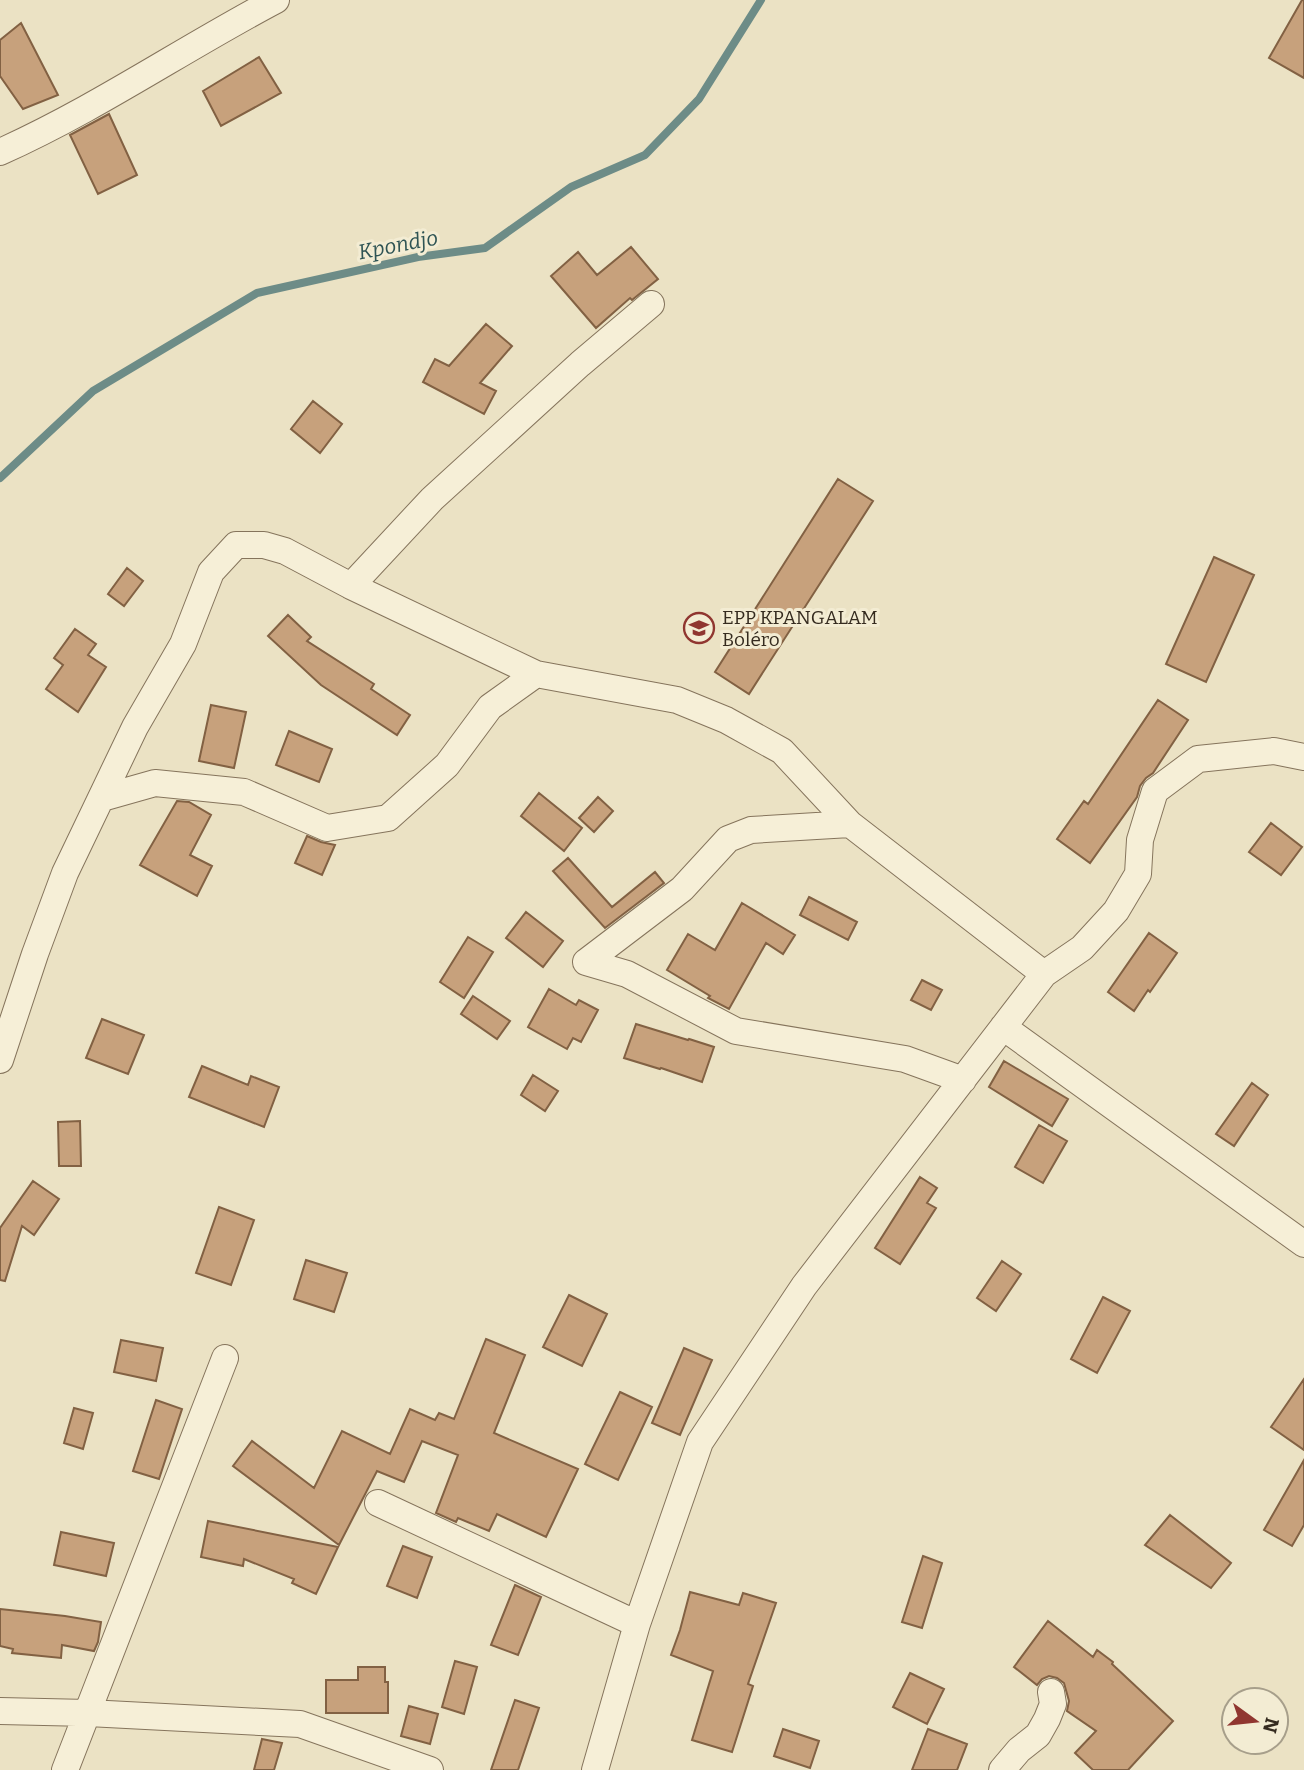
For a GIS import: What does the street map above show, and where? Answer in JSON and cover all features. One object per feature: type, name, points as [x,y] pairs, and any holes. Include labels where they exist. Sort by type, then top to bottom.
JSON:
[{"type":"street","points":[[0,152],[45,132],[275,0]]},
{"type":"street","points":[[351,586],[432,499],[651,303]]},
{"type":"street","points":[[0,1059],[65,873],[135,727],[183,644],[211,572],[236,545],[264,545],[285,551],[351,586],[536,674],[677,700],[726,720],[782,751],[850,824],[1044,974]]},
{"type":"street","points":[[102,798],[155,783],[244,792],[327,828],[388,818],[447,765],[491,707],[536,674]]},
{"type":"street","points":[[595,1770],[637,1624],[699,1442],[804,1286],[1044,974],[1082,948],[1116,911],[1138,874],[1140,841],[1155,791],[1198,759],[1274,751],[1304,757]]},
{"type":"street","points":[[850,824],[751,830],[728,839],[682,889],[586,962],[627,974],[736,1031],[905,1059],[963,1080]]},
{"type":"street","points":[[1003,1027],[1304,1244]]},
{"type":"street","points":[[65,1770],[225,1358]]},
{"type":"street","points":[[378,1503],[637,1624]]},
{"type":"street","points":[[1002,1770],[1019,1750],[1038,1735],[1052,1704],[1051,1692]]},
{"type":"street","points":[[0,1711],[300,1724],[430,1770]]},
{"type":"building","points":[[1304,0],[1304,78],[1269,58]]},
{"type":"building","points":[[21,23],[58,95],[23,109],[0,76],[0,40]]},
{"type":"building","points":[[259,57],[281,93],[221,126],[203,91]]},
{"type":"building","points":[[109,114],[137,175],[98,194],[70,135]]},
{"type":"building","points":[[631,247],[658,279],[632,300],[630,298],[596,328],[551,276],[578,252],[597,275]]},
{"type":"building","points":[[486,324],[512,346],[480,383],[496,391],[484,414],[423,382],[435,359],[449,366]]},
{"type":"building","points":[[313,401],[342,424],[320,453],[291,429]]},
{"type":"building","points":[[838,479],[873,501],[749,694],[715,672]]},
{"type":"building","points":[[1214,557],[1254,575],[1206,682],[1166,664]]},
{"type":"building","points":[[127,568],[143,581],[124,606],[108,594]]},
{"type":"building","points":[[288,615],[311,637],[307,641],[374,684],[371,689],[410,715],[397,735],[321,685],[268,636]]},
{"type":"building","points":[[75,629],[96,644],[88,655],[106,667],[78,712],[46,689],[63,665],[54,658]]},
{"type":"building","points":[[1158,700],[1188,720],[1153,773],[1140,786],[1137,797],[1090,863],[1057,839],[1084,801],[1088,804]]},
{"type":"building","points":[[211,705],[246,712],[234,768],[199,761]]},
{"type":"building","points":[[289,731],[332,749],[319,782],[276,765]]},
{"type":"building","points":[[539,793],[582,828],[564,851],[521,816]]},
{"type":"building","points":[[598,797],[613,811],[594,832],[579,818]]},
{"type":"building","points":[[177,801],[189,802],[211,815],[190,855],[212,866],[197,896],[140,865]]},
{"type":"building","points":[[1271,823],[1302,847],[1281,875],[1249,852]]},
{"type":"building","points":[[307,836],[335,845],[322,875],[295,863]]},
{"type":"building","points":[[568,858],[612,907],[655,872],[664,883],[605,928],[553,871]]},
{"type":"building","points":[[809,897],[857,922],[848,940],[800,915]]},
{"type":"building","points":[[742,903],[795,935],[783,954],[766,943],[729,1009],[667,970],[688,934],[715,950]]},
{"type":"building","points":[[526,912],[563,941],[543,967],[506,938]]},
{"type":"building","points":[[1149,933],[1177,953],[1134,1011],[1108,992]]},
{"type":"building","points":[[468,937],[493,952],[464,998],[440,982]]},
{"type":"building","points":[[922,980],[942,990],[931,1010],[911,1000]]},
{"type":"building","points":[[549,989],[576,1005],[579,1000],[598,1010],[581,1042],[573,1038],[567,1049],[528,1027]]},
{"type":"building","points":[[473,996],[510,1021],[497,1039],[461,1014]]},
{"type":"building","points":[[102,1019],[144,1035],[128,1074],[86,1058]]},
{"type":"building","points":[[636,1024],[714,1047],[702,1082],[624,1058]]},
{"type":"building","points":[[1004,1061],[1068,1099],[1052,1126],[989,1087]]},
{"type":"building","points":[[202,1066],[248,1085],[251,1076],[279,1087],[264,1127],[189,1097]]},
{"type":"building","points":[[533,1075],[558,1091],[545,1111],[521,1095]]},
{"type":"building","points":[[1252,1083],[1268,1095],[1234,1146],[1216,1134]]},
{"type":"building","points":[[80,1121],[81,1166],[59,1166],[58,1122]]},
{"type":"building","points":[[1039,1125],[1067,1141],[1043,1183],[1015,1167]]},
{"type":"building","points":[[920,1177],[937,1188],[927,1203],[936,1208],[900,1264],[875,1248]]},
{"type":"building","points":[[33,1181],[59,1199],[34,1235],[22,1226],[5,1281],[0,1280],[0,1228]]},
{"type":"building","points":[[219,1207],[254,1220],[231,1285],[196,1273]]},
{"type":"building","points":[[306,1260],[347,1273],[334,1312],[294,1299]]},
{"type":"building","points":[[1002,1261],[1021,1274],[996,1311],[977,1298]]},
{"type":"building","points":[[569,1295],[607,1314],[582,1366],[543,1347]]},
{"type":"building","points":[[1103,1297],[1130,1311],[1097,1373],[1071,1359]]},
{"type":"building","points":[[486,1339],[525,1355],[494,1433],[578,1469],[546,1537],[497,1514],[489,1531],[458,1518],[456,1522],[436,1513],[458,1455],[422,1441],[404,1482],[377,1471],[339,1545],[233,1466],[252,1441],[314,1488],[342,1431],[390,1454],[410,1409],[435,1420],[439,1413],[454,1419]]},
{"type":"building","points":[[121,1340],[163,1348],[156,1381],[114,1372]]},
{"type":"building","points":[[684,1348],[712,1360],[680,1435],[652,1423]]},
{"type":"building","points":[[1304,1379],[1304,1450],[1271,1427]]},
{"type":"building","points":[[620,1392],[652,1407],[618,1480],[585,1464]]},
{"type":"building","points":[[156,1400],[182,1409],[159,1479],[133,1471]]},
{"type":"building","points":[[74,1408],[93,1413],[83,1449],[64,1443]]},
{"type":"building","points":[[1304,1460],[1304,1525],[1292,1546],[1264,1530]]},
{"type":"building","points":[[1170,1515],[1231,1563],[1211,1588],[1145,1545]]},
{"type":"building","points":[[208,1521],[338,1547],[316,1594],[292,1583],[294,1579],[244,1559],[243,1566],[201,1557]]},
{"type":"building","points":[[61,1532],[114,1543],[106,1576],[54,1565]]},
{"type":"building","points":[[403,1546],[432,1557],[417,1598],[387,1586]]},
{"type":"building","points":[[923,1556],[942,1563],[922,1628],[902,1622]]},
{"type":"building","points":[[515,1585],[541,1597],[518,1655],[491,1645]]},
{"type":"building","points":[[690,1592],[739,1605],[743,1593],[776,1603],[748,1684],[753,1686],[732,1752],[692,1740],[713,1671],[671,1655]]},
{"type":"building","points":[[0,1609],[101,1622],[98,1642],[94,1651],[62,1645],[61,1658],[12,1653],[13,1649],[0,1646]]},
{"type":"building","points":[[1048,1621],[1093,1657],[1097,1650],[1113,1662],[1112,1664],[1173,1721],[1128,1770],[1093,1770],[1075,1753],[1096,1731],[1067,1711],[1069,1701],[1064,1683],[1049,1676],[1037,1685],[1014,1667]]},
{"type":"building","points":[[455,1661],[477,1667],[464,1714],[442,1707]]},
{"type":"building","points":[[358,1667],[385,1667],[388,1713],[326,1713],[326,1680],[358,1680]]},
{"type":"building","points":[[910,1673],[944,1689],[927,1724],[893,1707]]},
{"type":"building","points":[[515,1700],[539,1708],[518,1770],[491,1770]]},
{"type":"building","points":[[409,1706],[438,1714],[430,1744],[401,1736]]},
{"type":"building","points":[[783,1729],[819,1741],[810,1768],[774,1756]]},
{"type":"building","points":[[928,1729],[967,1744],[957,1770],[912,1770]]},
{"type":"building","points":[[262,1739],[282,1743],[274,1770],[254,1770]]},
{"type":"waterway","name":"Kpondjo","points":[[0,478],[93,391],[257,293],[418,257],[485,248],[571,187],[645,155],[699,99],[761,0]]},
{"type":"place","name":"EPP KPANGALAM Boléro","points":[[699,628]]}]
